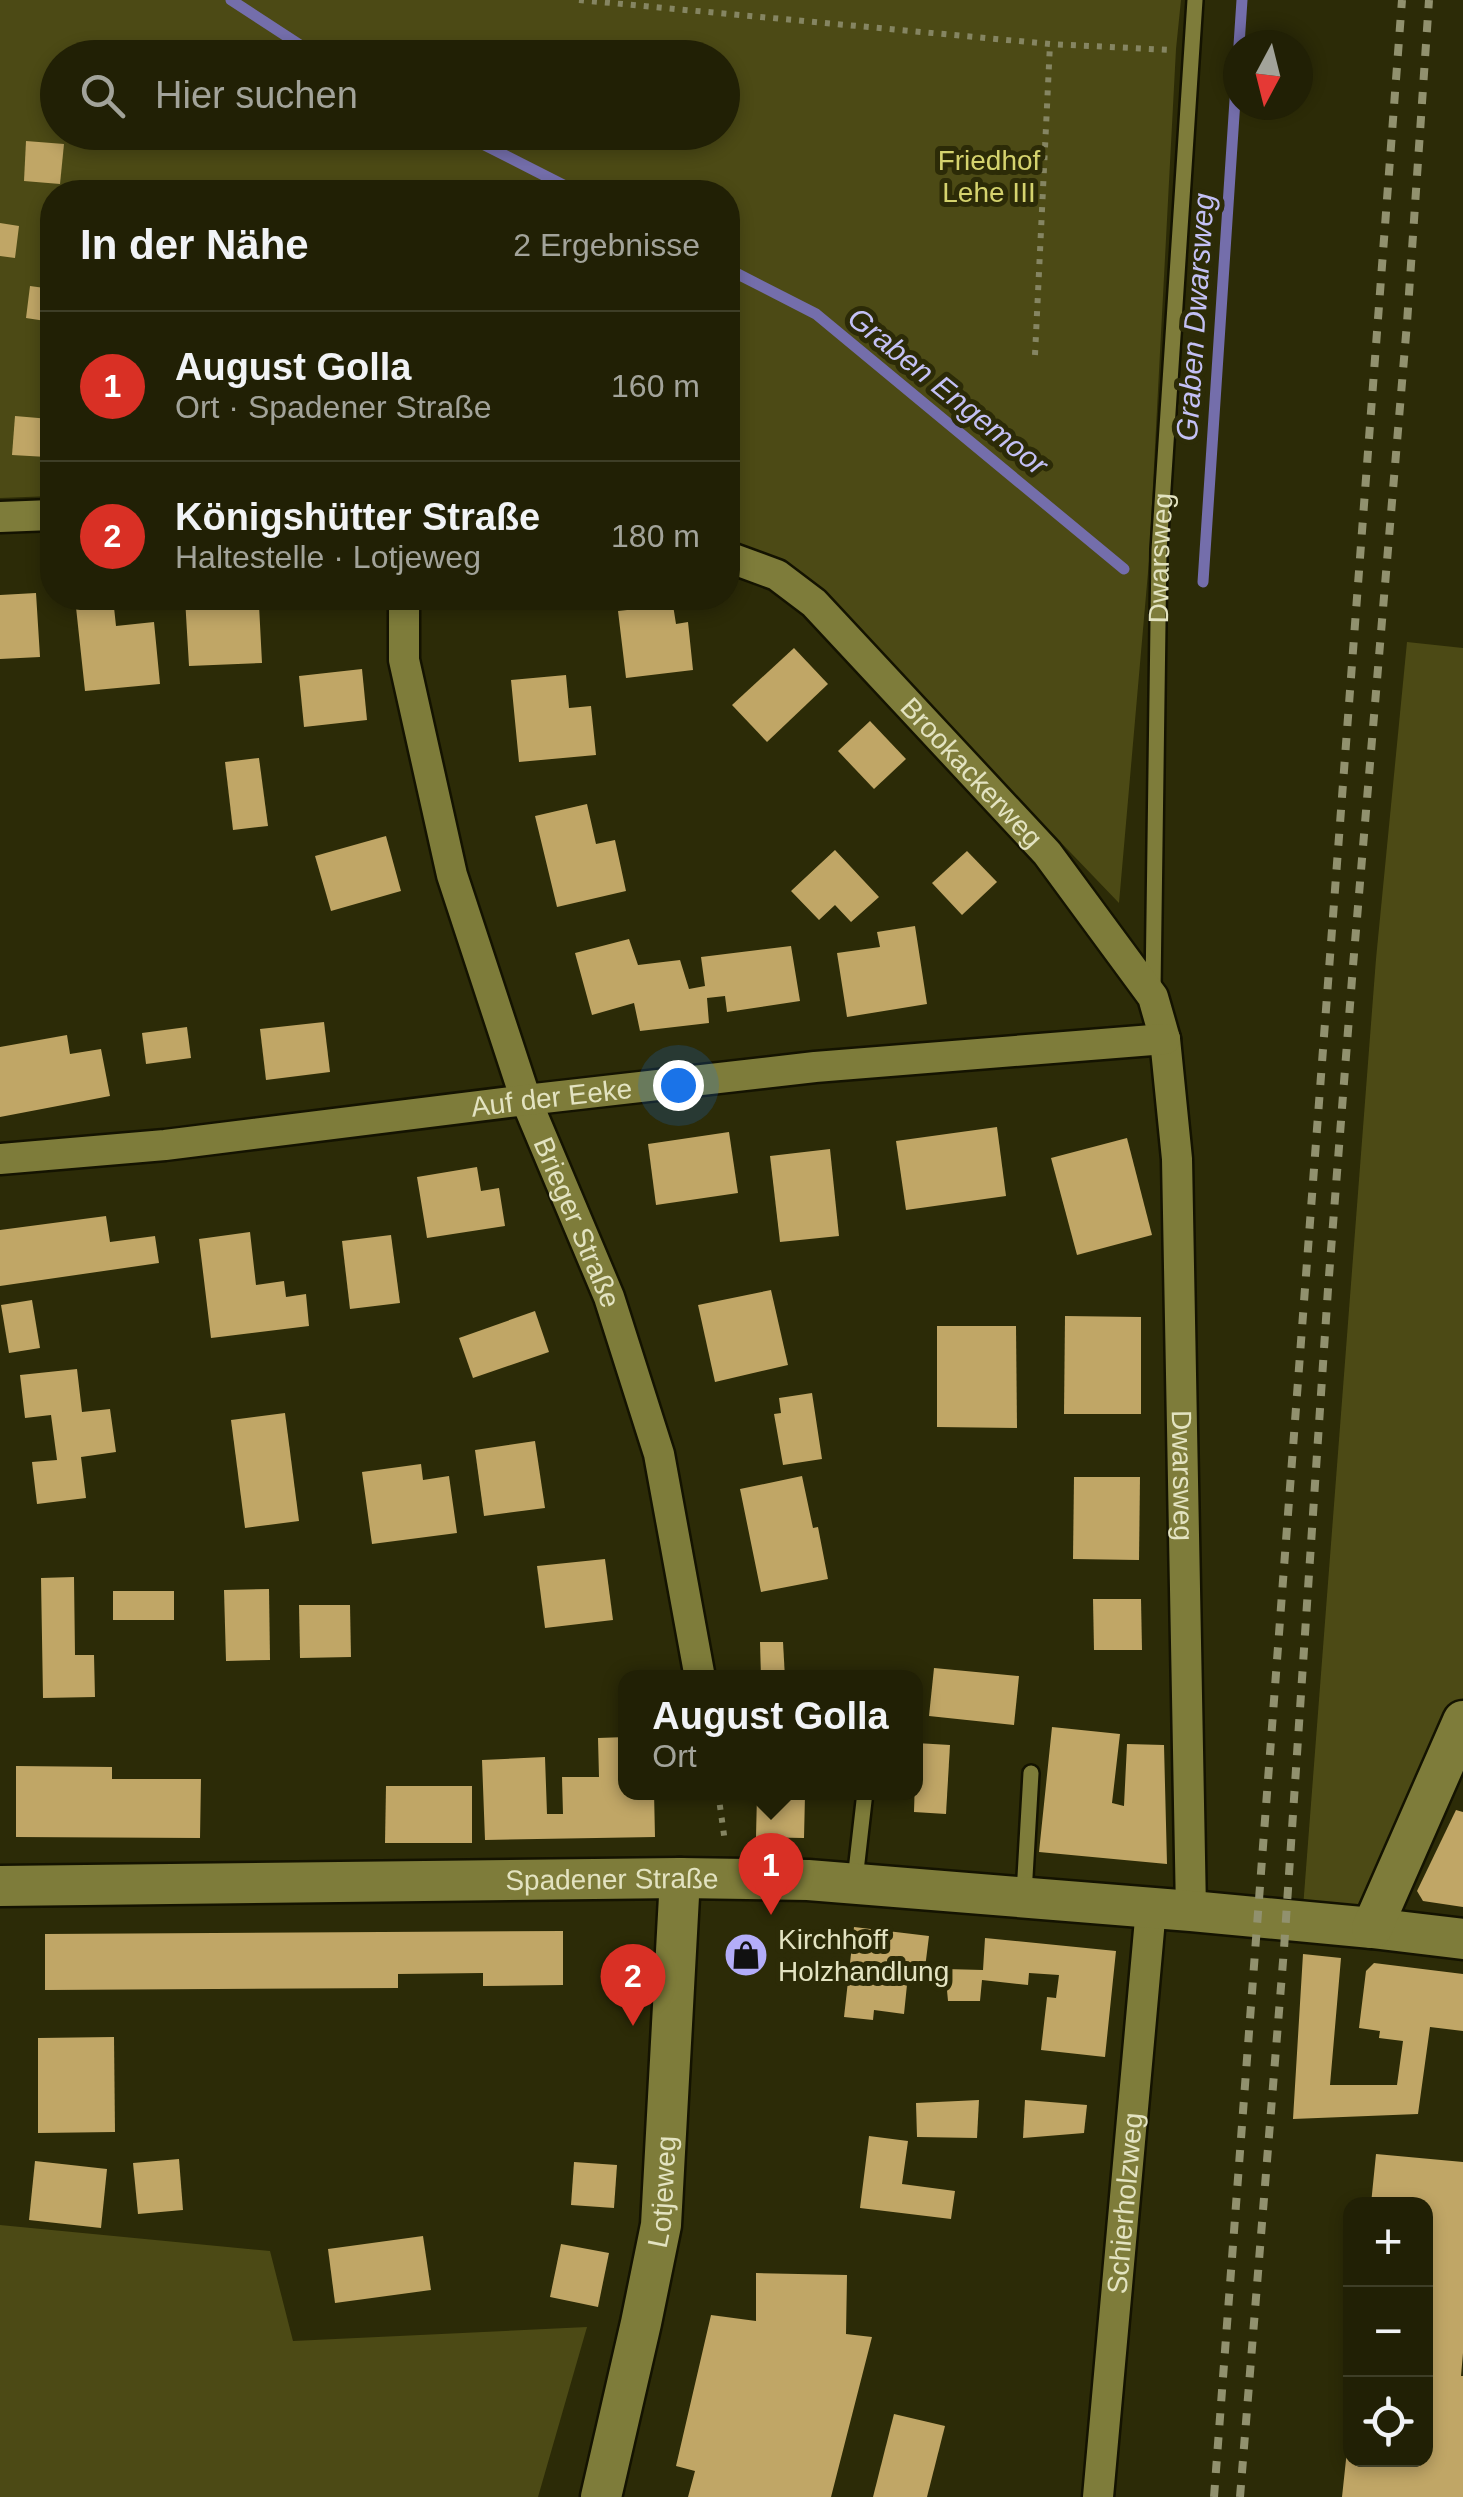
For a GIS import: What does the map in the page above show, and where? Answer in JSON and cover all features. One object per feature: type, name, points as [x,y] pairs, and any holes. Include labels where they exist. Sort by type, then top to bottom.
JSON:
[{"type":"street","points":[[0,518],[40,515]]},
{"type":"street","name":"Brookackerweg","points":[[740,561],[777,575],[814,603],[1047,853],[1153,997],[1165,1039]]},
{"type":"street","name":"Brieger Straße","points":[[404,610],[404,660],[452,875],[526,1100],[610,1297],[658,1454],[698,1670]]},
{"type":"street","name":"Auf der Eeke","points":[[0,1159],[166,1145],[815,1068],[1165,1039]]},
{"type":"street","name":"Dwarsweg","points":[[1165,1039],[1177,1159],[1191,1911]]},
{"type":"street","points":[[1372,1928],[1463,1722]]},
{"type":"street","name":"Lotjeweg","points":[[600,2497],[660,2225],[680,1878]]},
{"type":"street","name":"Spadener Straße","points":[[0,1886],[731,1878],[1191,1911],[1463,1939]]},
{"type":"street","name":"Schierholzweg","points":[[1098,2497],[1151,1908]]},
{"type":"lane","name":"Dwarsweg","points":[[1153,997],[1159,550],[1195,0]]},
{"type":"lane","points":[[1024,1898],[1031,1773]]},
{"type":"lane","points":[[855,1884],[864,1800]]},
{"type":"path","points":[[579,0],[1050,44],[1190,51]]},
{"type":"path","points":[[1035,354],[1050,44]]},
{"type":"path","points":[[719,1800],[731,1878]]},
{"type":"green space","name":"Friedhof Lehe III","points":[[0,0],[1181,0],[1149,561],[1119,903],[828,600],[740,553],[740,180],[40,180],[40,496],[0,498]]},
{"type":"green space","points":[[1407,642],[1463,648],[1463,1703],[1366,1926],[1302,1921],[1376,959]]},
{"type":"green space","points":[[0,2225],[270,2251],[293,2341],[587,2327],[538,2497],[0,2497]]},
{"type":"building","points":[[26,141],[40,142],[40,150],[63,150],[60,180],[24,181]]},
{"type":"building","points":[[0,223],[19,226],[15,258],[0,256]]},
{"type":"building","points":[[30,286],[40,287],[40,320],[26,318]]},
{"type":"building","points":[[15,416],[40,418],[40,457],[12,455]]},
{"type":"building","points":[[36,593],[40,657],[0,659],[0,595]]},
{"type":"building","points":[[76,610],[114,610],[116,626],[154,622],[160,684],[85,691]]},
{"type":"building","points":[[186,610],[259,610],[262,663],[189,666]]},
{"type":"building","points":[[674,610],[676,624],[688,622],[693,670],[626,678],[618,611]]},
{"type":"building","points":[[794,648],[828,684],[767,742],[732,705]]},
{"type":"building","points":[[362,669],[367,720],[304,727],[299,676]]},
{"type":"building","points":[[566,675],[569,708],[591,706],[596,755],[519,762],[511,680]]},
{"type":"building","points":[[870,721],[906,759],[874,789],[838,751]]},
{"type":"building","points":[[259,758],[268,826],[233,830],[225,762]]},
{"type":"building","points":[[587,804],[596,844],[615,840],[626,891],[557,907],[535,816]]},
{"type":"building","points":[[386,836],[401,891],[331,911],[315,856]]},
{"type":"building","points":[[835,850],[879,897],[851,922],[835,905],[819,920],[791,891]]},
{"type":"building","points":[[967,851],[997,882],[962,915],[932,883]]},
{"type":"building","points":[[915,926],[927,1004],[847,1017],[837,953],[880,947],[877,932]]},
{"type":"building","points":[[629,939],[638,965],[680,960],[689,989],[705,986],[701,957],[791,946],[800,1001],[727,1012],[725,996],[707,998],[709,1023],[640,1031],[634,1003],[592,1015],[575,953]]},
{"type":"building","points":[[324,1022],[330,1072],[266,1080],[260,1029]]},
{"type":"building","points":[[187,1027],[191,1058],[146,1064],[142,1033]]},
{"type":"building","points":[[67,1035],[70,1054],[101,1049],[110,1096],[0,1117],[0,1047]]},
{"type":"building","points":[[997,1127],[1006,1196],[906,1210],[896,1141]]},
{"type":"building","points":[[729,1132],[738,1193],[656,1205],[648,1144]]},
{"type":"building","points":[[1127,1138],[1152,1235],[1077,1255],[1051,1158]]},
{"type":"building","points":[[830,1149],[839,1236],[780,1242],[770,1156]]},
{"type":"building","points":[[477,1167],[481,1191],[499,1188],[505,1226],[427,1238],[417,1177]]},
{"type":"building","points":[[106,1216],[110,1242],[155,1236],[159,1263],[0,1286],[0,1230]]},
{"type":"building","points":[[250,1232],[256,1285],[284,1281],[286,1297],[306,1294],[309,1326],[211,1338],[199,1239]]},
{"type":"building","points":[[391,1235],[400,1303],[350,1309],[342,1241]]},
{"type":"building","points":[[771,1290],[788,1365],[715,1382],[698,1305]]},
{"type":"building","points":[[32,1300],[40,1348],[9,1353],[1,1305]]},
{"type":"building","points":[[535,1311],[549,1352],[473,1378],[459,1338]]},
{"type":"building","points":[[1065,1316],[1141,1317],[1141,1414],[1064,1414]]},
{"type":"building","points":[[937,1326],[1016,1326],[1017,1428],[937,1427]]},
{"type":"building","points":[[77,1369],[82,1412],[110,1409],[116,1452],[81,1457],[86,1498],[37,1504],[32,1462],[57,1460],[51,1415],[25,1418],[20,1375]]},
{"type":"building","points":[[812,1393],[822,1459],[783,1465],[774,1414],[781,1413],[779,1398]]},
{"type":"building","points":[[285,1413],[299,1521],[245,1528],[231,1420]]},
{"type":"building","points":[[535,1441],[545,1508],[484,1516],[475,1450]]},
{"type":"building","points":[[421,1464],[423,1480],[449,1476],[457,1533],[372,1544],[362,1472]]},
{"type":"building","points":[[802,1476],[813,1528],[818,1527],[828,1579],[761,1592],[740,1489]]},
{"type":"building","points":[[1074,1477],[1140,1477],[1139,1560],[1073,1559]]},
{"type":"building","points":[[605,1559],[613,1620],[545,1628],[537,1566]]},
{"type":"building","points":[[74,1577],[75,1655],[94,1655],[95,1697],[43,1698],[41,1578]]},
{"type":"building","points":[[269,1589],[270,1660],[226,1661],[224,1590]]},
{"type":"building","points":[[113,1591],[174,1591],[174,1620],[113,1620]]},
{"type":"building","points":[[1093,1599],[1141,1599],[1142,1650],[1094,1650]]},
{"type":"building","points":[[299,1605],[350,1605],[351,1657],[300,1658]]},
{"type":"building","points":[[760,1642],[783,1642],[785,1670],[761,1670]]},
{"type":"building","points":[[934,1668],[1019,1676],[1014,1725],[929,1716]]},
{"type":"building","points":[[1052,1727],[1120,1734],[1112,1803],[1124,1806],[1127,1744],[1164,1745],[1167,1864],[1039,1852]]},
{"type":"building","points":[[618,1737],[618,1800],[654,1800],[655,1837],[485,1840],[482,1760],[545,1757],[547,1814],[563,1814],[562,1777],[599,1777],[598,1738]]},
{"type":"building","points":[[923,1743],[950,1745],[946,1814],[914,1812],[914,1800],[923,1800]]},
{"type":"building","points":[[16,1766],[112,1767],[112,1779],[201,1779],[200,1838],[16,1837]]},
{"type":"building","points":[[386,1786],[472,1786],[472,1843],[385,1843]]},
{"type":"building","points":[[757,1800],[805,1800],[804,1838],[756,1837]]},
{"type":"building","points":[[1456,1810],[1463,1812],[1463,1907],[1423,1901],[1417,1891]]},
{"type":"building","points":[[854,1927],[929,1936],[924,1976],[908,1975],[904,2014],[874,2010],[873,2020],[844,2017]]},
{"type":"building","points":[[563,1931],[563,1985],[483,1986],[483,1973],[398,1974],[398,1988],[45,1990],[45,1934]]},
{"type":"building","points":[[985,1938],[1116,1951],[1105,2057],[1041,2050],[1047,1997],[1056,1998],[1059,1975],[1029,1973],[1028,1985],[982,1980],[980,2001],[948,2001],[945,1969],[983,1970]]},
{"type":"building","points":[[1303,1954],[1341,1958],[1330,2085],[1397,2085],[1403,2041],[1379,2038],[1380,2031],[1359,2028],[1366,1971],[1374,1963],[1463,1974],[1463,2031],[1430,2027],[1418,2114],[1293,2119]]},
{"type":"building","points":[[114,2037],[115,2132],[38,2133],[38,2038]]},
{"type":"building","points":[[979,2100],[977,2138],[917,2137],[916,2103]]},
{"type":"building","points":[[1025,2100],[1087,2105],[1084,2133],[1023,2138]]},
{"type":"building","points":[[869,2136],[908,2141],[902,2184],[955,2191],[951,2219],[860,2208]]},
{"type":"building","points":[[1376,2154],[1463,2162],[1463,2497],[1342,2497],[1345,2467],[1433,2467],[1433,2197],[1372,2197]]},
{"type":"building","points":[[179,2159],[183,2210],[138,2214],[133,2163]]},
{"type":"building","points":[[35,2161],[107,2169],[101,2228],[29,2220]]},
{"type":"building","points":[[574,2162],[617,2165],[614,2208],[571,2205]]},
{"type":"building","points":[[423,2236],[431,2290],[335,2303],[328,2249]]},
{"type":"building","points":[[561,2244],[609,2253],[598,2307],[550,2297]]},
{"type":"building","points":[[756,2273],[847,2275],[846,2334],[872,2337],[831,2497],[688,2497],[695,2471],[676,2466],[711,2315],[756,2321]]},
{"type":"building","points":[[894,2414],[945,2426],[927,2497],[873,2497]]},
{"type":"waterway","name":"Graben Engemoor","points":[[231,0],[292,40]]},
{"type":"waterway","name":"Graben Dwarsweg","points":[[1240,30],[1242,0]]},
{"type":"waterway","name":"Graben Dwarsweg","points":[[1203,582],[1234,120]]},
{"type":"waterway","name":"Graben Engemoor","points":[[494,150],[553,180]]},
{"type":"waterway","name":"Graben Engemoor","points":[[740,275],[816,314],[1124,569]]},
{"type":"railway","points":[[1214,2497],[1402,0]]},
{"type":"railway","points":[[1240,2497],[1284,1949],[1328,1289],[1407,323],[1429,0]]},
{"type":"place","name":"August Golla","points":[[771,1915]]},
{"type":"place","name":"Kirchhoff Holzhandlung","points":[[746,1955]]},
{"type":"place","name":"Königshütter Straße","points":[[633,2026]]}]
